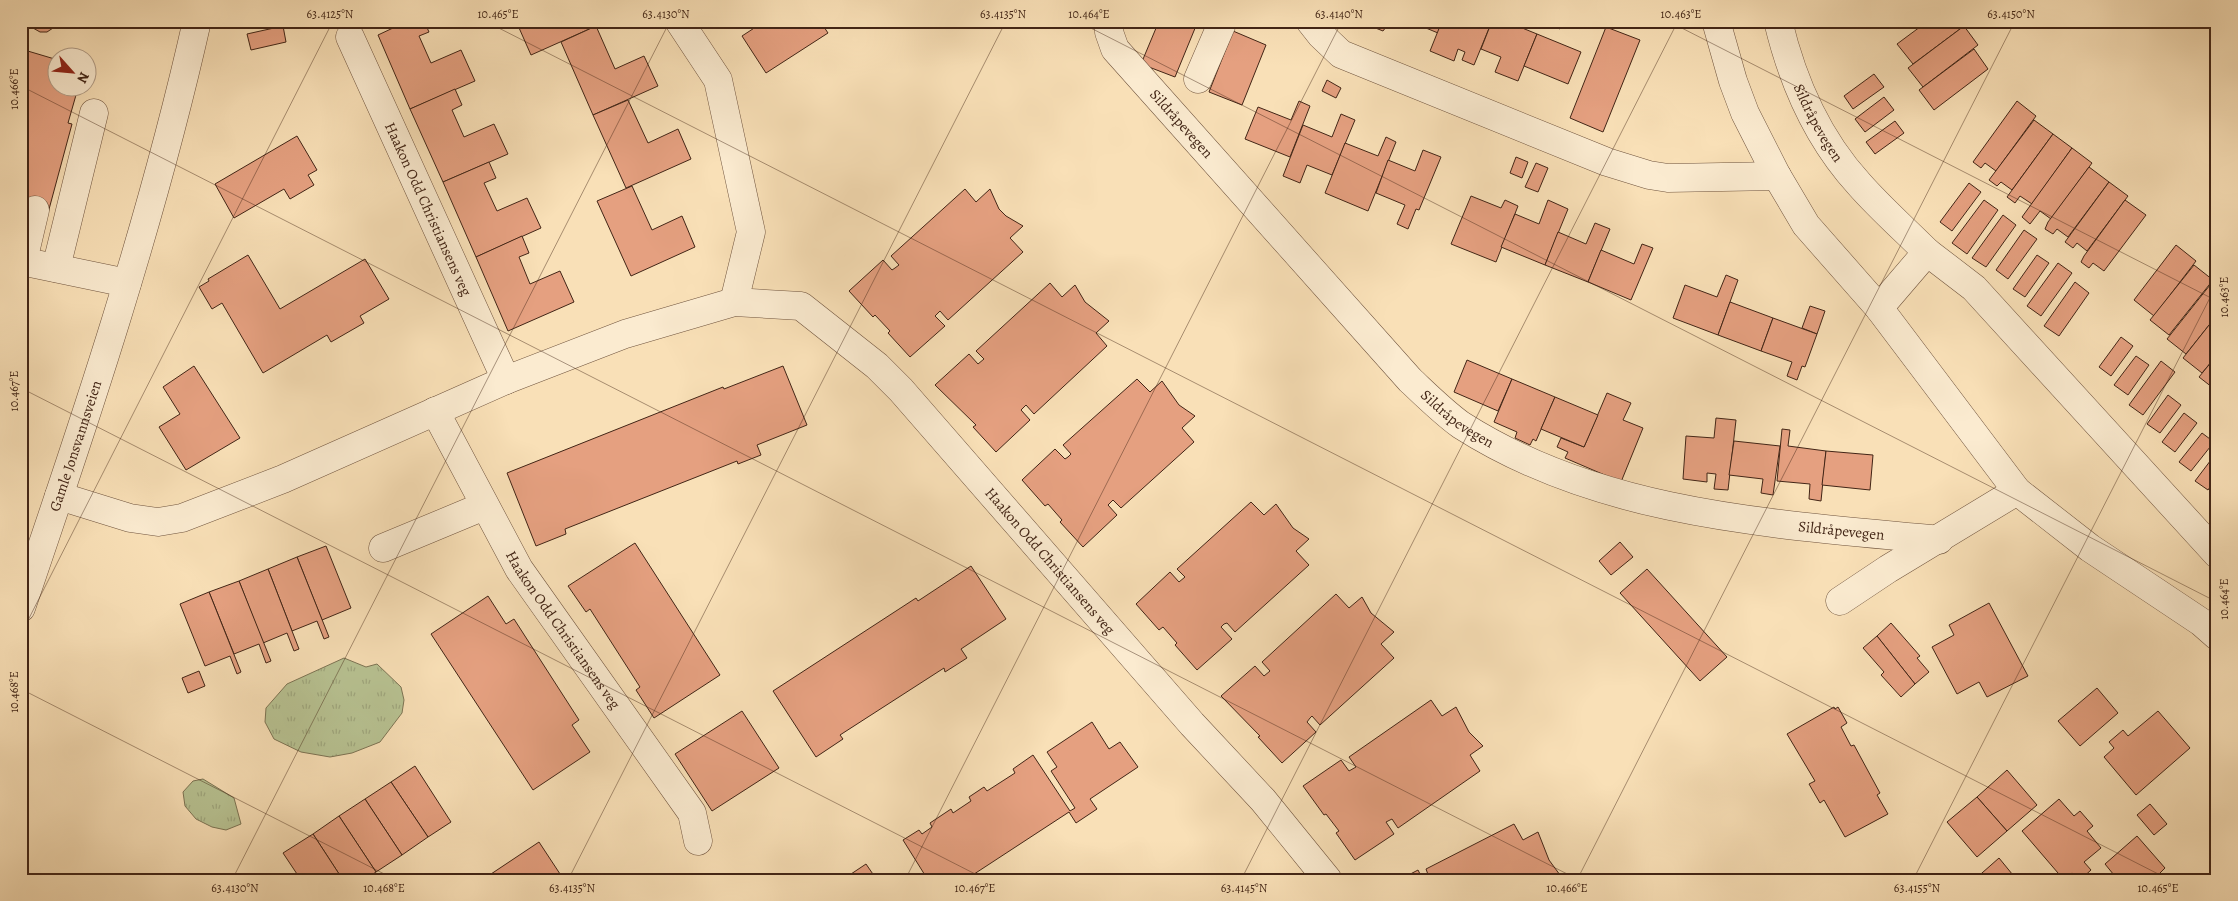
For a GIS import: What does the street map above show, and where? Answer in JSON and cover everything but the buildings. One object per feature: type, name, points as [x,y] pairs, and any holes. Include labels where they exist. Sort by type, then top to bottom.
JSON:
[{"type":"street","name":"Gamle Jonsvannsveien","points":[[21,608],[59,496],[150,211],[197,21]]},
{"type":"street","points":[[679,21],[718,80],[751,232],[734,302]]},
{"type":"street","name":"Sildråpevegen","points":[[1109,21],[1115,49],[1410,380],[1460,424],[1510,451],[1573,478],[1606,489],[1696,512],[1743,520],[1939,540]]},
{"type":"street","points":[[1198,79],[1223,21]]},
{"type":"street","points":[[1310,21],[1321,36],[1341,54],[1621,167],[1668,178],[1777,176]]},
{"type":"street","points":[[1716,21],[1732,81],[1745,113],[1777,176],[1806,225],[1879,308],[2017,491],[2090,548],[2194,617],[2217,636]]},
{"type":"street","name":"Sildråpevegen","points":[[1778,21],[1786,56],[1811,115],[1858,183],[1927,252],[1967,282],[1988,302],[2217,554]]},
{"type":"street","name":"Haakon Odd Christiansens veg","points":[[350,37],[506,380]]},
{"type":"street","points":[[56,268],[94,113]]},
{"type":"street","points":[[36,210],[22,261],[127,283]]},
{"type":"street","points":[[1879,308],[1927,252]]},
{"type":"street","name":"Haakon Odd Christiansens veg","points":[[59,496],[130,518],[158,522],[182,518],[283,479],[506,380],[625,334],[734,302],[801,306],[877,366],[983,482],[1192,724],[1263,800],[1328,880]]},
{"type":"street","name":"Haakon Odd Christiansens veg","points":[[434,411],[519,569],[692,814],[698,841]]},
{"type":"street","points":[[1840,601],[1888,569],[1939,540],[2017,491]]},
{"type":"street","points":[[383,548],[484,506]]},
{"type":"green space","points":[[344,658],[366,667],[377,664],[401,687],[404,700],[402,713],[380,742],[352,753],[330,757],[301,752],[274,739],[265,722],[266,708],[287,684]]},
{"type":"green space","points":[[203,779],[234,798],[241,824],[226,830],[212,827],[196,819],[185,806],[183,792],[193,781]]}]
